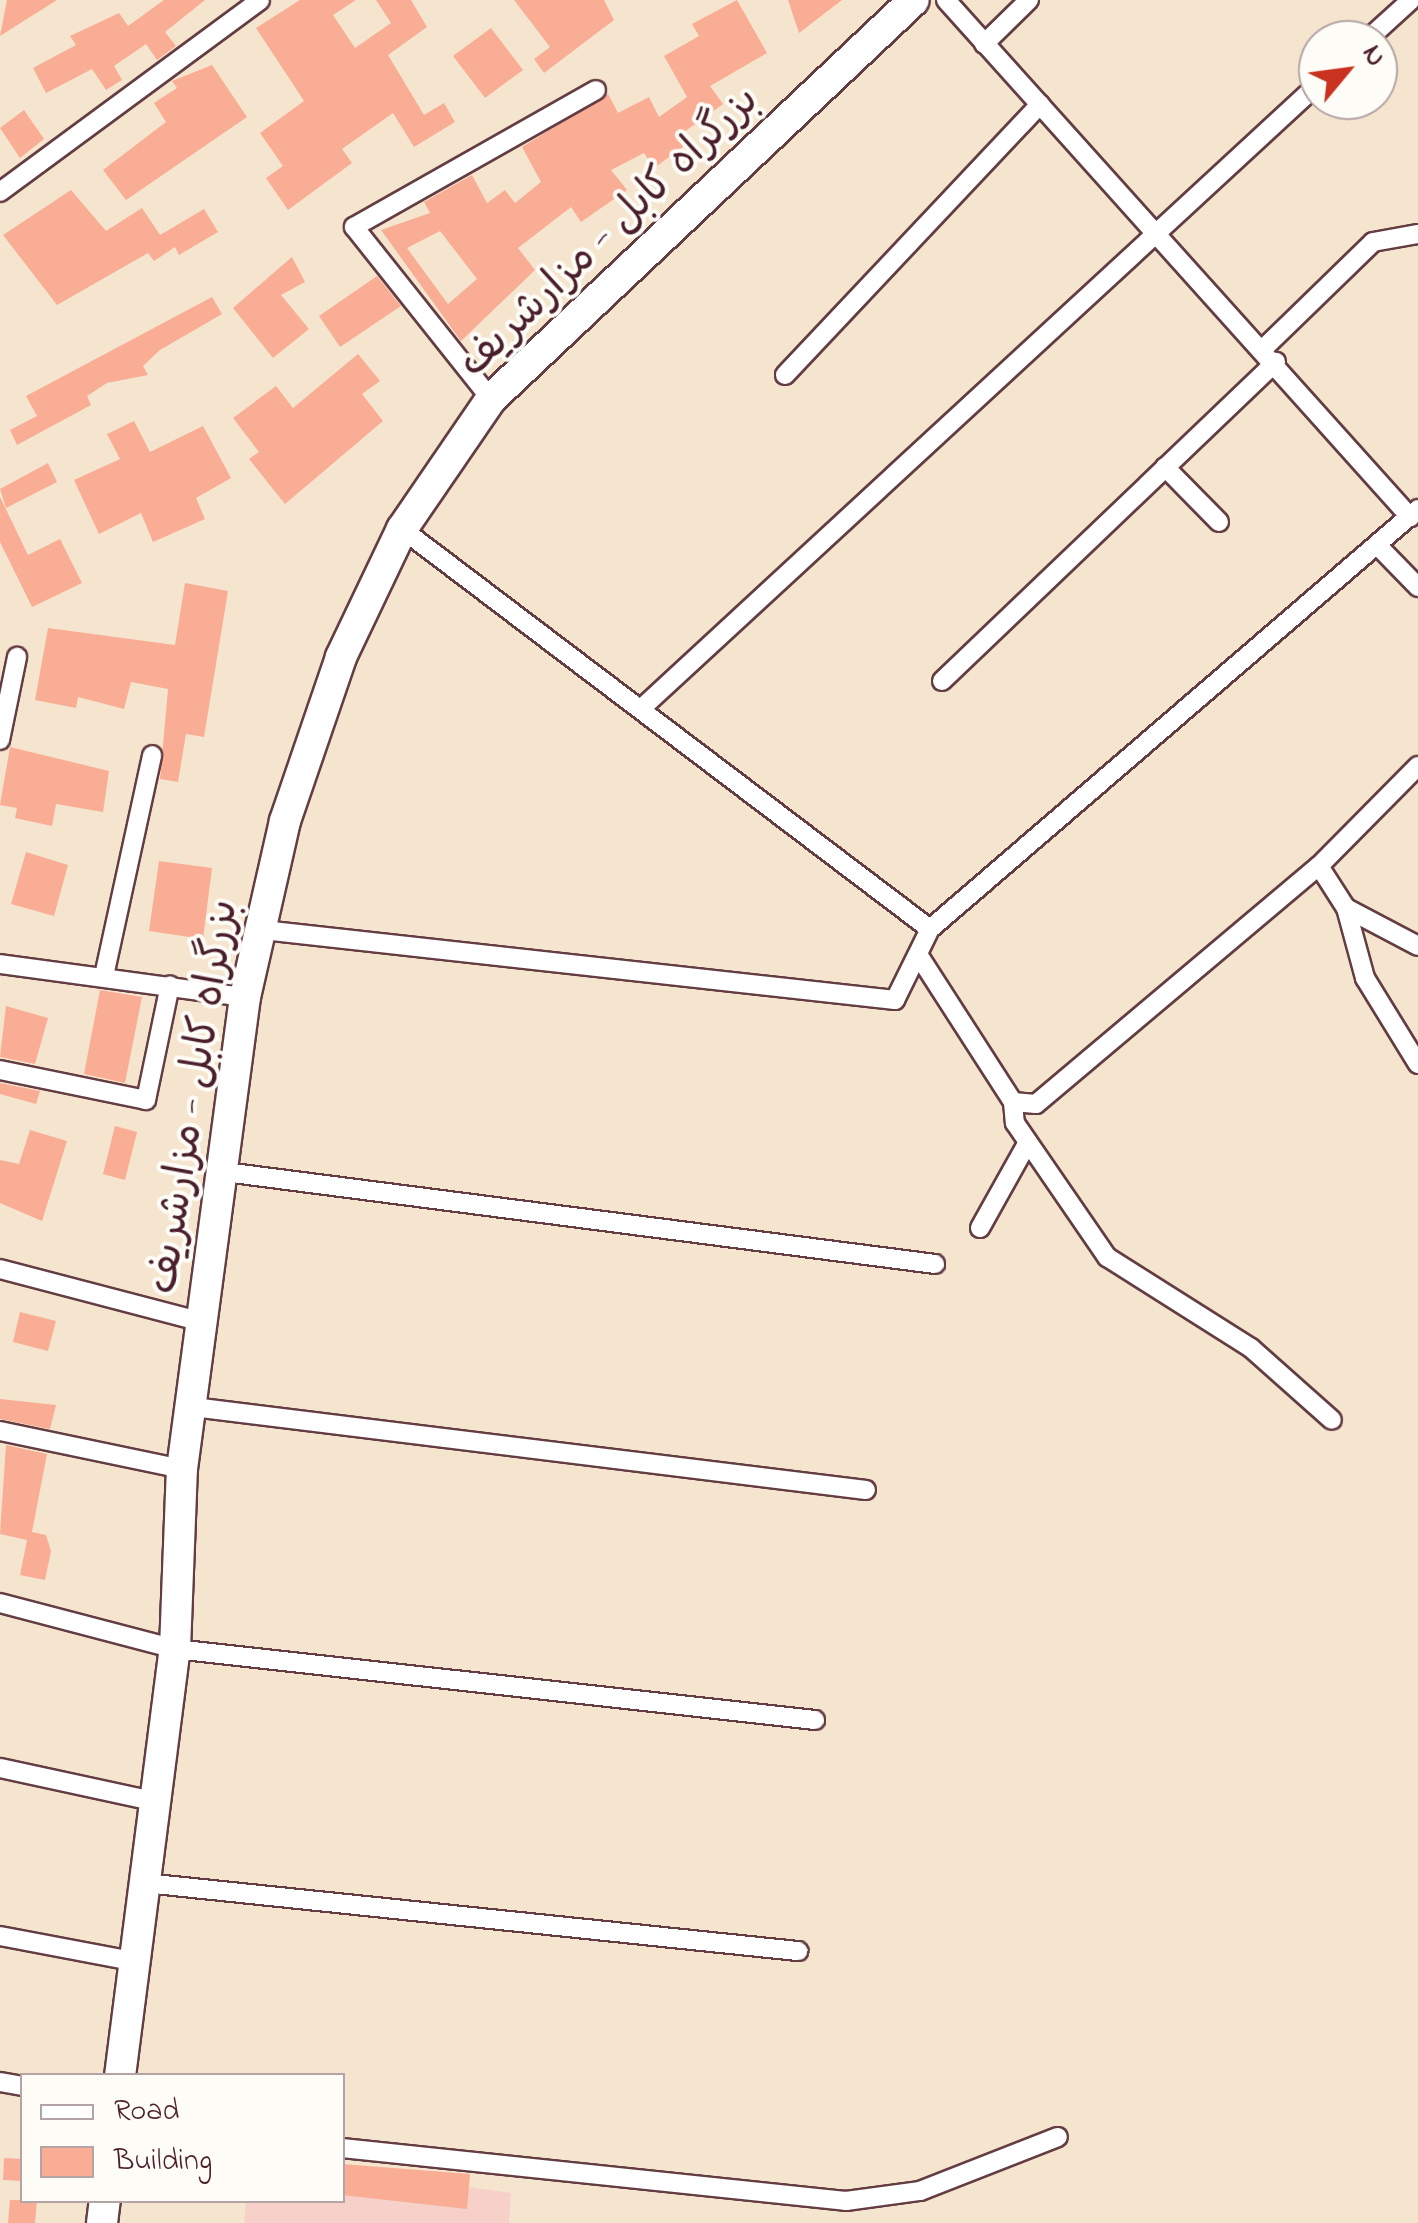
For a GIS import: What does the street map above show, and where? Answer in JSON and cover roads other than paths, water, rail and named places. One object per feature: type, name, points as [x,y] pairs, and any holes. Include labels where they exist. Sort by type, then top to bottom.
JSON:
[{"type":"highway","name":"بزرگراه کابل - مزارشریف","points":[[120,2073],[132,1961],[146,1883],[152,1801],[175,1648],[182,1469],[225,1172],[245,998],[313,731],[402,529],[492,400],[914,0]]},
{"type":"street","points":[[0,192],[260,0]]},
{"type":"street","points":[[263,930],[884,1004],[904,992],[930,929],[1414,513],[946,0]]},
{"type":"street","points":[[984,44],[1029,0]]},
{"type":"street","points":[[1388,20],[1411,0]]},
{"type":"street","points":[[492,400],[354,227],[596,90]]},
{"type":"street","points":[[644,706],[1298,102]]},
{"type":"street","points":[[786,375],[1040,104]]},
{"type":"street","points":[[942,681],[1157,485],[1165,466],[1373,242],[1418,234]]},
{"type":"street","points":[[1165,466],[1219,522]]},
{"type":"street","points":[[402,529],[644,706],[930,929]]},
{"type":"street","points":[[1379,547],[1418,587]]},
{"type":"street","points":[[0,740],[16,657]]},
{"type":"street","points":[[104,976],[152,755]]},
{"type":"street","points":[[1013,1102],[1036,1104],[1319,866],[1418,766]]},
{"type":"street","points":[[1319,866],[1346,908],[1365,978],[1418,1064]]},
{"type":"street","points":[[1346,908],[1418,946]]},
{"type":"street","points":[[919,956],[1013,1102],[1028,1142],[1108,1257],[1251,1348],[1332,1420]]},
{"type":"street","points":[[0,964],[245,998]]},
{"type":"street","points":[[0,1070],[146,1100],[170,985]]},
{"type":"street","points":[[980,1228],[1028,1142]]},
{"type":"street","points":[[225,1172],[934,1264]]},
{"type":"street","points":[[0,1269],[202,1322]]},
{"type":"street","points":[[193,1407],[866,1490]]},
{"type":"street","points":[[0,1430],[182,1469]]},
{"type":"street","points":[[0,1603],[175,1648],[815,1720]]},
{"type":"street","points":[[0,1768],[152,1801]]},
{"type":"street","points":[[146,1883],[798,1951]]},
{"type":"street","points":[[0,1936],[132,1961]]},
{"type":"street","points":[[345,2148],[846,2201],[920,2191],[1058,2137]]}]
